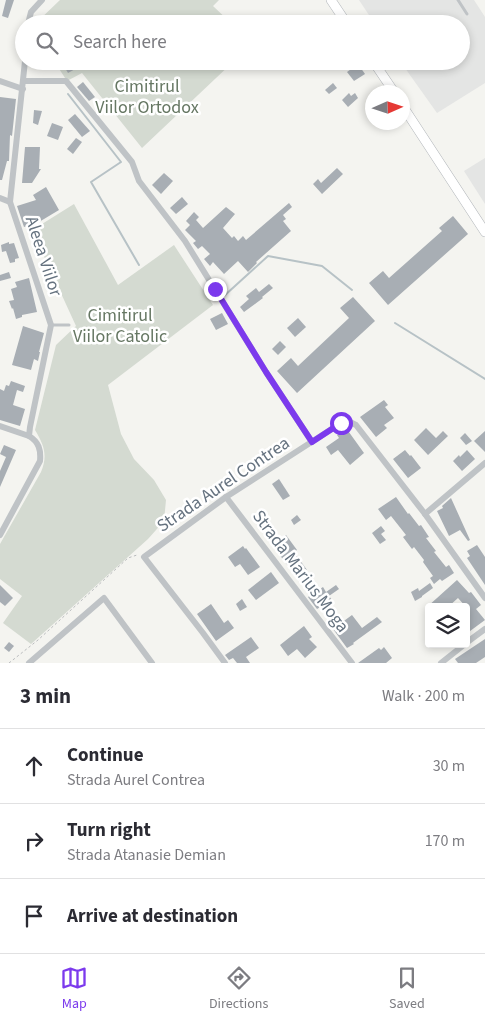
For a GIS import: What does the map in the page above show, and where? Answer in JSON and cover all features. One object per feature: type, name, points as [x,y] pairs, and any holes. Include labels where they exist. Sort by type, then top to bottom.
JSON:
[{"type":"street","points":[[30,15],[42,0]]},
{"type":"street","points":[[331,0],[342,15]]},
{"type":"street","name":"Aleea Viilor","points":[[25,70],[10,202],[51,325],[29,436]]},
{"type":"street","points":[[379,70],[389,85]]},
{"type":"street","points":[[0,81],[23,89]]},
{"type":"street","points":[[24,81],[66,81],[132,162],[139,181],[185,241],[312,442]]},
{"type":"street","points":[[410,117],[485,232]]},
{"type":"street","points":[[0,198],[10,202]]},
{"type":"street","name":"Strada Aurel Contrea","points":[[144,557],[226,497],[341,423],[346,422],[356,425],[425,514]]},
{"type":"street","points":[[0,426],[29,436],[39,446],[40,452],[40,461],[0,535]]},
{"type":"street","points":[[485,463],[425,514],[485,598]]},
{"type":"street","name":"Strada Marius Moga","points":[[226,497],[352,663]]},
{"type":"street","points":[[144,557],[225,663]]},
{"type":"street","points":[[29,663],[104,598],[152,663]]},
{"type":"street","points":[[470,641],[485,629]]},
{"type":"street","points":[[441,663],[461,648]]},
{"type":"lane","points":[[458,0],[467,14]]},
{"type":"lane","points":[[51,325],[69,325]]},
{"type":"path","points":[[9,663],[38,640],[128,558],[134,555],[144,557]]},
{"type":"shaded area","points":[[359,0],[474,0],[485,17],[485,83],[437,113],[406,70],[470,70],[470,15],[369,15]]},
{"type":"shaded area","points":[[485,158],[485,204],[464,171]]},
{"type":"green space","points":[[60,0],[219,0],[213,6],[222,15],[44,15]]},
{"type":"green space","name":"Cimitirul Viilor Ortodox","points":[[60,70],[224,70],[142,148],[82,73],[67,81]]},
{"type":"green space","name":"Cimitirul Viilor Catolic","points":[[74,204],[118,285],[174,245],[213,305],[108,385],[121,434],[134,459],[154,480],[166,500],[164,521],[148,539],[31,644],[3,623],[22,596],[0,579],[0,544],[41,472],[45,455],[41,440],[35,430],[56,345],[76,326],[31,228],[42,224]]},
{"type":"building","points":[[6,0],[14,0],[8,18],[2,16]]},
{"type":"building","points":[[350,70],[362,70],[365,74],[354,81],[347,72]]},
{"type":"building","points":[[83,82],[95,97],[89,101],[77,87]]},
{"type":"building","points":[[333,83],[337,88],[329,94],[325,90]]},
{"type":"building","points":[[349,93],[351,96],[355,93],[358,98],[348,107],[342,100]]},
{"type":"building","points":[[0,97],[16,99],[12,136],[10,135],[9,161],[7,161],[2,180],[0,180]]},
{"type":"building","points":[[34,110],[42,111],[38,125],[33,123]]},
{"type":"building","points":[[75,114],[90,131],[82,137],[68,120]]},
{"type":"building","points":[[52,123],[63,127],[58,140],[47,136]]},
{"type":"building","points":[[76,138],[82,142],[73,154],[67,149]]},
{"type":"building","points":[[25,147],[40,147],[39,169],[41,169],[32,183],[22,183]]},
{"type":"building","points":[[337,168],[343,174],[322,194],[313,184],[318,179],[321,183]]},
{"type":"building","points":[[164,173],[173,181],[161,194],[152,185]]},
{"type":"building","points":[[46,187],[59,210],[39,222],[24,227],[17,206],[36,200],[33,195]]},
{"type":"building","points":[[182,197],[188,204],[176,214],[170,208]]},
{"type":"building","points":[[289,203],[292,207],[283,215],[286,219],[283,221],[291,231],[256,262],[248,272],[238,261],[224,274],[213,262],[210,266],[204,259],[210,254],[202,246],[198,249],[193,243],[196,241],[185,230],[190,225],[186,221],[194,212],[199,217],[196,220],[203,228],[226,207],[235,214],[223,228],[232,238],[234,236],[238,241],[243,236],[246,240]]},
{"type":"building","points":[[453,216],[468,234],[388,305],[369,283],[383,271],[389,278],[442,231],[439,228]]},
{"type":"building","points":[[9,242],[9,244],[14,243],[19,258],[15,259],[15,262],[10,263],[6,251],[2,252],[1,245]]},
{"type":"building","points":[[9,272],[11,278],[0,281],[0,275]]},
{"type":"building","points":[[29,278],[37,312],[22,315],[22,317],[16,319],[9,301],[14,300],[11,289],[17,287],[15,282]]},
{"type":"building","points":[[269,284],[273,288],[244,312],[240,307],[249,299],[246,296],[256,288],[259,292]]},
{"type":"building","points":[[353,297],[375,321],[297,393],[277,371],[291,358],[298,366],[349,318],[340,308]]},
{"type":"building","points":[[222,313],[228,324],[216,330],[210,319]]},
{"type":"building","points":[[298,318],[306,327],[295,337],[287,328]]},
{"type":"building","points":[[23,326],[44,333],[38,361],[34,359],[31,370],[12,365]]},
{"type":"building","points":[[280,341],[286,347],[278,355],[272,349]]},
{"type":"building","points":[[11,381],[25,386],[23,392],[17,390],[13,405],[25,409],[20,426],[0,420],[0,389],[4,391],[6,385],[9,386]]},
{"type":"building","points":[[384,400],[388,405],[385,407],[394,418],[384,425],[387,428],[376,437],[360,417]]},
{"type":"building","points":[[346,428],[364,453],[350,465],[338,450],[331,455],[326,447],[339,438],[337,435]]},
{"type":"building","points":[[426,428],[436,438],[443,431],[448,436],[428,455],[414,440]]},
{"type":"building","points":[[485,431],[485,452],[474,441]]},
{"type":"building","points":[[465,433],[472,441],[466,445],[460,438]]},
{"type":"building","points":[[4,445],[16,450],[0,487],[0,471],[6,457],[0,454]]},
{"type":"building","points":[[405,450],[421,468],[408,478],[393,459]]},
{"type":"building","points":[[467,450],[475,459],[462,471],[453,461]]},
{"type":"building","points":[[279,479],[290,496],[283,500],[272,484]]},
{"type":"building","points":[[396,497],[408,514],[419,526],[421,525],[429,537],[426,538],[436,551],[434,552],[446,567],[449,565],[454,573],[442,581],[440,579],[434,584],[430,578],[433,576],[423,562],[424,560],[403,537],[406,535],[391,516],[386,520],[378,509]]},
{"type":"building","points":[[451,498],[470,540],[468,541],[460,530],[449,536],[437,511],[443,508],[442,506]]},
{"type":"building","points":[[297,515],[301,520],[294,525],[291,520]]},
{"type":"building","points":[[381,526],[385,531],[381,534],[386,540],[380,544],[372,533]]},
{"type":"building","points":[[286,535],[297,550],[294,552],[307,570],[298,577],[272,545]]},
{"type":"building","points":[[477,545],[485,557],[485,585],[467,558],[470,556],[467,551]]},
{"type":"building","points":[[243,546],[260,567],[248,575],[240,564],[235,567],[228,557]]},
{"type":"building","points":[[271,572],[279,583],[256,600],[248,590]]},
{"type":"building","points":[[457,580],[469,593],[471,592],[481,605],[476,609],[485,620],[470,631],[470,603],[462,603],[458,598],[452,603],[431,603]]},
{"type":"building","points":[[430,583],[433,588],[415,601],[411,592],[418,588],[419,591]]},
{"type":"building","points":[[0,585],[13,598],[5,606],[0,602]]},
{"type":"building","points":[[336,585],[339,589],[329,596],[332,600],[317,609],[308,597],[323,587],[326,592]]},
{"type":"building","points":[[242,599],[247,607],[240,611],[236,604]]},
{"type":"building","points":[[211,604],[224,623],[228,620],[234,628],[216,641],[197,614]]},
{"type":"building","points":[[352,615],[362,628],[377,617],[382,622],[347,648],[333,629]]},
{"type":"building","points":[[304,626],[312,637],[309,639],[317,647],[305,658],[297,649],[288,656],[280,645]]},
{"type":"building","points":[[251,637],[259,648],[246,657],[250,663],[237,663],[233,658],[229,660],[225,655]]},
{"type":"building","points":[[485,639],[485,657],[476,663],[458,663],[455,659]]},
{"type":"building","points":[[9,642],[14,646],[9,652],[4,648]]},
{"type":"building","points":[[384,647],[392,658],[386,663],[358,663],[379,648],[381,650]]},
{"type":"waterway","points":[[68,94],[121,162],[91,182],[139,265]]},
{"type":"waterway","points":[[224,296],[268,256],[322,266],[352,290]]},
{"type":"waterway","points":[[395,323],[485,379]]},
{"type":"route","points":[[215,289],[312,442],[341,423]]}]
